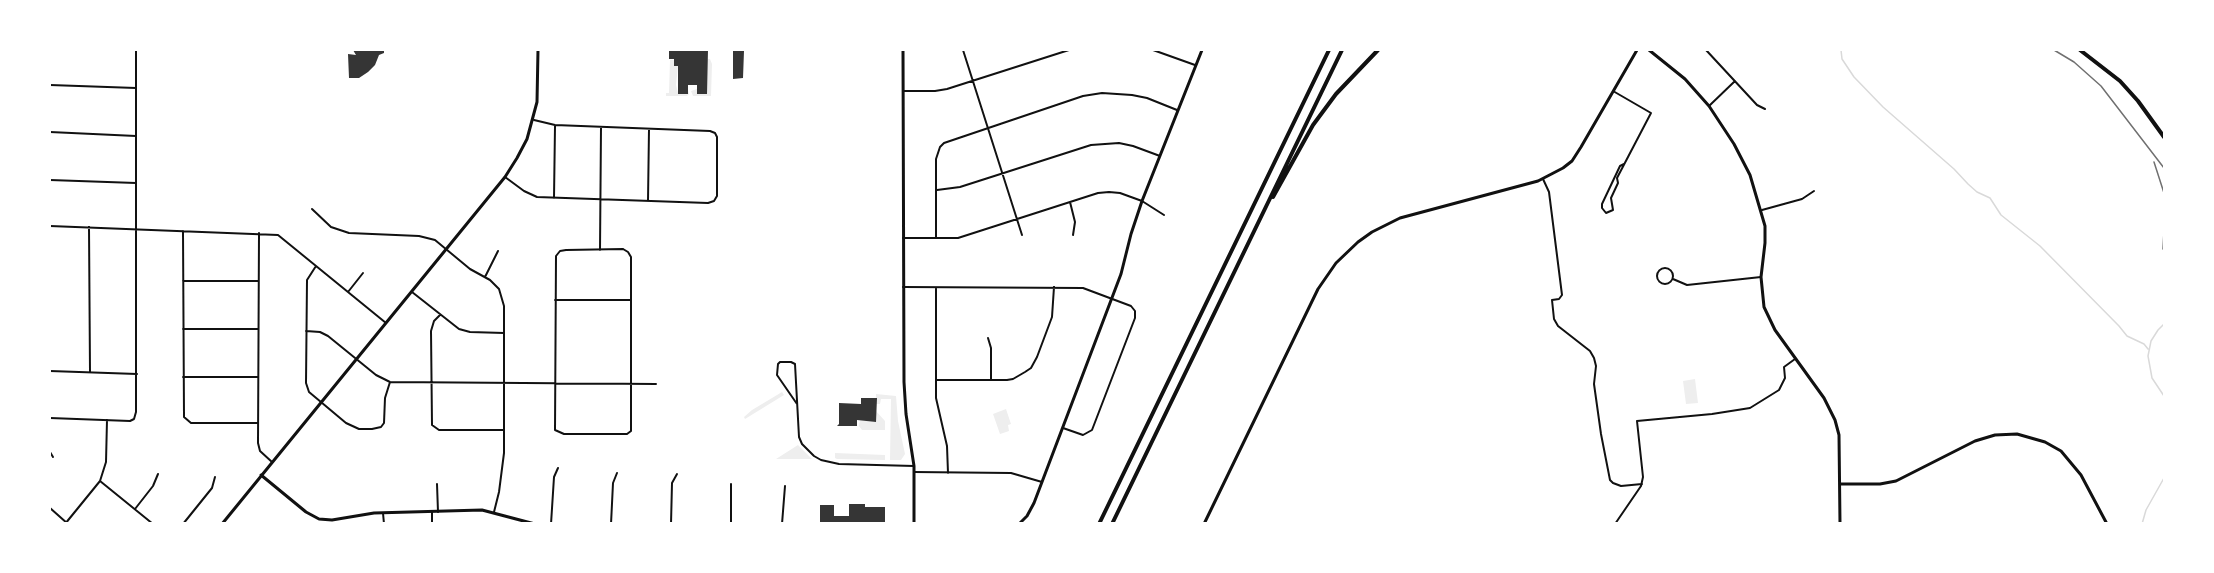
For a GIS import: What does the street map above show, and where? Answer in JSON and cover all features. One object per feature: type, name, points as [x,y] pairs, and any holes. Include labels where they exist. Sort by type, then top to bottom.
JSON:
[{"type":"main road","points":[[222,524],[505,177],[522,149],[534,120],[537,102],[538,50]]},
{"type":"main road","points":[[903,50],[903,287],[906,414],[914,466],[914,524]]},
{"type":"main road","points":[[1019,524],[1031,510],[1063,428],[1112,297],[1142,201],[1202,50]]},
{"type":"main road","points":[[1099,524],[1329,50]]},
{"type":"main road","points":[[1112,524],[1342,50]]},
{"type":"main road","points":[[1252,234],[1313,125],[1336,94],[1378,50]]},
{"type":"main road","points":[[1204,524],[1318,289],[1346,252],[1372,232],[1400,218],[1552,175],[1572,161],[1637,50]]},
{"type":"main road","points":[[1649,50],[1678,73],[1709,106],[1734,144],[1750,175],[1761,210],[1765,243],[1761,277],[1762,293],[1768,317],[1824,398],[1835,420],[1840,447],[1840,524]]},
{"type":"main road","points":[[2080,50],[2120,81],[2164,137]]},
{"type":"main road","points":[[1840,484],[1880,484],[1896,481],[1975,441],[1995,435],[2017,434],[2045,442],[2061,451],[2072,462],[2107,524]]},
{"type":"main road","points":[[261,475],[318,519],[332,520],[383,513],[494,512],[535,524]]},
{"type":"street","points":[[50,418],[130,421],[134,419],[136,412],[136,50]]},
{"type":"street","points":[[963,50],[1022,235]]},
{"type":"street","points":[[903,91],[935,91],[1070,50]]},
{"type":"street","points":[[1153,50],[1196,65]]},
{"type":"street","points":[[1708,50],[1757,105],[1765,109]]},
{"type":"street","points":[[2088,55],[2091,50]]},
{"type":"street","points":[[1709,106],[1735,81]]},
{"type":"street","points":[[50,85],[136,88]]},
{"type":"street","points":[[1613,91],[1651,113],[1624,165],[1611,198],[1613,208],[1611,212],[1606,213],[1602,204],[1620,166],[1624,165]]},
{"type":"street","points":[[936,238],[936,159],[940,147],[951,139],[1083,96],[1102,93],[1139,96],[1177,110]]},
{"type":"street","points":[[505,177],[530,194],[554,198],[708,203],[714,201],[717,196],[717,137],[715,133],[555,125],[534,120]]},
{"type":"street","points":[[554,198],[555,125]]},
{"type":"street","points":[[600,250],[601,127]]},
{"type":"street","points":[[648,201],[649,129]]},
{"type":"street","points":[[50,132],[136,136]]},
{"type":"street","points":[[936,190],[960,188],[1091,145],[1106,143],[1133,146],[1160,156]]},
{"type":"street","points":[[1543,179],[1549,192],[1562,295],[1560,299],[1552,300],[1554,320],[1558,326],[1590,351],[1594,358],[1596,366],[1594,384],[1610,480],[1621,486],[1642,484]]},
{"type":"street","points":[[50,180],[136,183]]},
{"type":"street","points":[[1761,210],[1802,199],[1814,191]]},
{"type":"street","points":[[903,238],[958,238],[1098,193],[1109,192],[1120,193],[1142,201],[1164,215]]},
{"type":"street","points":[[1070,202],[1076,222],[1074,235]]},
{"type":"street","points":[[312,209],[323,221],[341,231],[357,234],[427,237],[470,269],[495,284],[502,295],[503,466],[494,512]]},
{"type":"street","points":[[50,226],[278,235],[386,323]]},
{"type":"street","points":[[89,227],[90,372]]},
{"type":"street","points":[[183,231],[183,413],[188,422],[258,423]]},
{"type":"street","points":[[259,233],[258,423],[260,451],[272,462]]},
{"type":"street","points":[[622,249],[631,257],[631,431],[627,434],[564,434],[555,430],[556,256],[560,251],[566,250],[600,250],[622,249]]},
{"type":"street","points":[[485,277],[498,251]]},
{"type":"street","points":[[316,266],[308,280],[307,388],[321,403],[353,427],[364,430],[377,429],[384,423],[385,398],[390,382]]},
{"type":"street","points":[[1663,268],[1668,268],[1673,274],[1673,279],[1664,284],[1658,279],[1658,273],[1663,268]]},
{"type":"street","points":[[348,292],[363,273]]},
{"type":"street","points":[[1673,279],[1687,285],[1761,277]]},
{"type":"street","points":[[183,281],[259,281]]},
{"type":"street","points":[[903,287],[1083,288],[1131,306],[1135,314],[1092,430],[1089,434],[1080,434],[1063,428]]},
{"type":"street","points":[[936,287],[937,406],[946,446],[948,473]]},
{"type":"street","points":[[936,380],[1013,379],[1025,372],[1034,364],[1053,312],[1054,287]]},
{"type":"street","points":[[411,291],[464,331],[504,333]]},
{"type":"street","points":[[555,300],[630,300]]},
{"type":"street","points":[[440,315],[434,321],[431,331],[432,425],[439,430],[504,430]]},
{"type":"street","points":[[183,329],[259,330]]},
{"type":"street","points":[[306,331],[325,334],[376,375],[390,382],[656,384]]},
{"type":"street","points":[[988,338],[991,348],[991,380]]},
{"type":"street","points":[[1615,524],[1642,484],[1637,421],[1750,408],[1779,390],[1785,378],[1784,367],[1795,359]]},
{"type":"street","points":[[797,404],[777,375],[780,362],[795,364],[799,437],[808,450],[821,460],[839,464],[914,466]]},
{"type":"street","points":[[50,371],[137,374]]},
{"type":"street","points":[[183,377],[259,377]]},
{"type":"street","points":[[50,508],[67,523],[100,481],[106,462],[107,420]]},
{"type":"street","points":[[50,452],[53,457]]},
{"type":"street","points":[[551,524],[554,477],[558,468]]},
{"type":"street","points":[[914,472],[1018,474],[1042,482]]},
{"type":"street","points":[[611,524],[613,483],[617,473]]},
{"type":"street","points":[[135,509],[153,486],[158,474]]},
{"type":"street","points":[[671,524],[672,483],[677,474]]},
{"type":"street","points":[[183,524],[212,488],[214,477]]},
{"type":"street","points":[[100,481],[153,524]]},
{"type":"street","points":[[437,484],[438,512]]},
{"type":"street","points":[[731,484],[731,524]]},
{"type":"street","points":[[782,524],[785,486]]},
{"type":"street","points":[[432,512],[432,524]]},
{"type":"street","points":[[383,513],[384,524]]},
{"type":"shaded area","points":[[707,59],[710,59],[712,64],[711,96],[693,96],[691,91],[697,89],[697,94],[707,94]]},
{"type":"shaded area","points":[[670,60],[674,60],[674,66],[678,66],[676,85],[678,93],[687,94],[688,89],[687,96],[666,96],[666,93],[669,93]]},
{"type":"shaded area","points":[[1695,379],[1698,403],[1686,404],[1683,381]]},
{"type":"shaded area","points":[[782,392],[784,395],[745,419],[744,417],[752,410]]},
{"type":"shaded area","points":[[876,394],[896,396],[898,421],[905,454],[901,460],[890,460],[891,399],[881,399],[880,404],[876,404]]},
{"type":"shaded area","points":[[1006,409],[1011,424],[1008,425],[1009,431],[1000,434],[993,414]]},
{"type":"shaded area","points":[[876,411],[885,421],[885,430],[862,430],[859,426],[860,420],[876,422]]},
{"type":"shaded area","points":[[798,445],[812,459],[776,459]]},
{"type":"shaded area","points":[[835,453],[885,455],[885,460],[837,459]]},
{"type":"building","points":[[353,50],[384,50],[384,53],[379,55],[375,65],[368,72],[359,78],[349,78],[348,54],[356,55]]},
{"type":"building","points":[[669,50],[708,50],[707,94],[697,94],[697,85],[688,85],[688,94],[678,94],[678,66],[674,66],[674,59],[669,59]]},
{"type":"building","points":[[733,50],[744,51],[743,78],[733,79]]},
{"type":"building","points":[[861,398],[877,398],[876,422],[857,420],[857,426],[837,426],[839,424],[839,403],[861,404]]},
{"type":"building","points":[[849,504],[885,507],[885,524],[820,524],[820,505],[834,505],[834,516],[849,516]]},
{"type":"waterway","points":[[1841,50],[1842,59],[1854,77],[1883,107],[1977,192],[1990,198],[2001,215],[2040,246],[2127,336],[2144,344],[2148,349]]},
{"type":"waterway","points":[[2164,324],[2151,341],[2148,356],[2152,378],[2164,396]]},
{"type":"waterway","points":[[2142,524],[2146,510],[2164,478]]},
{"type":"railway","points":[[2054,50],[2074,62],[2101,86],[2164,168]]},
{"type":"railway","points":[[2154,162],[2164,193]]},
{"type":"railway","points":[[2163,249],[2164,231]]}]
